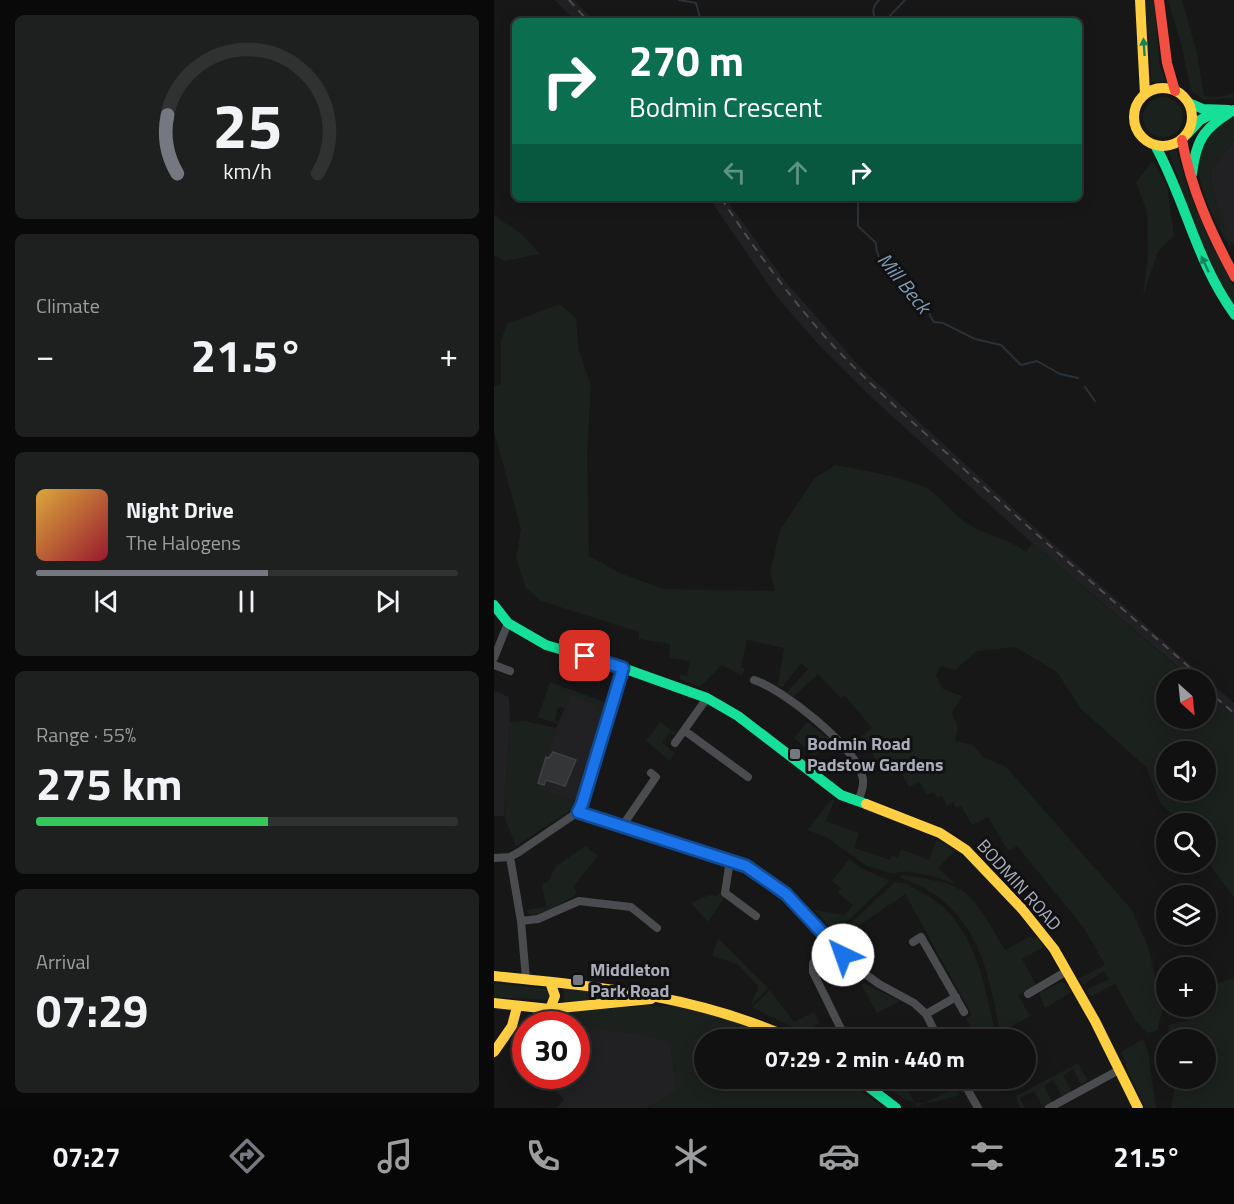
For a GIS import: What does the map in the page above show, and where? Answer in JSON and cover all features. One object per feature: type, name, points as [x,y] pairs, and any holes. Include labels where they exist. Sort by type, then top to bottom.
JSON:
[{"type":"main road","points":[[1140,0],[1145,94]]},
{"type":"main road","points":[[1159,0],[1167,63],[1175,91]]},
{"type":"main road","points":[[1218,111],[1189,103],[1175,91],[1160,88],[1145,94],[1137,104],[1134,123],[1139,134],[1155,145],[1164,147],[1184,137],[1200,120],[1218,111],[1234,109]]},
{"type":"main road","points":[[1189,103],[1192,119],[1184,137],[1191,178],[1220,252],[1235,277]]},
{"type":"main road","points":[[1191,178],[1194,147],[1199,137],[1208,125],[1234,109]]},
{"type":"main road","points":[[1155,145],[1172,176],[1191,234],[1218,292],[1235,315]]},
{"type":"main road","name":"BODMIN ROAD","points":[[494,605],[508,623],[546,645],[623,668],[707,698],[738,716],[841,795],[940,833],[966,850],[1028,916],[1054,949],[1138,1108]]},
{"type":"main road","points":[[494,976],[584,984],[699,1004],[737,1014],[770,1029]]},
{"type":"main road","points":[[550,982],[556,993],[556,1000],[550,1009]]},
{"type":"main road","points":[[494,1003],[550,1009],[663,998]]},
{"type":"main road","points":[[494,1052],[512,1026],[517,1007]]},
{"type":"main road","points":[[871,1089],[896,1108]]},
{"type":"street","points":[[494,658],[508,623]]},
{"type":"street","points":[[494,665],[510,671]]},
{"type":"street","points":[[494,858],[510,857],[578,812],[623,668]]},
{"type":"street","points":[[754,680],[781,694],[841,742],[853,757],[863,778],[858,802]]},
{"type":"street","points":[[676,742],[707,698]]},
{"type":"street","points":[[685,731],[748,777]]},
{"type":"street","points":[[623,827],[656,777],[651,773]]},
{"type":"street","points":[[578,812],[730,860],[759,873],[786,894],[853,965],[878,984],[914,1003],[926,1014],[933,1029]]},
{"type":"street","points":[[510,857],[521,921],[526,979]]},
{"type":"street","points":[[730,860],[725,893],[756,916]]},
{"type":"street","points":[[521,921],[538,919],[579,901],[631,907],[657,928]]},
{"type":"street","points":[[913,942],[921,938],[964,1012]]},
{"type":"street","points":[[833,944],[813,963],[813,972],[841,1029]]},
{"type":"street","points":[[1028,994],[1067,971]]},
{"type":"street","points":[[926,1014],[956,997]]},
{"type":"street","points":[[1049,1108],[1119,1070]]},
{"type":"street","points":[[967,1089],[978,1108]]},
{"type":"shaded area","points":[[555,0],[574,0],[591,18],[572,18]]},
{"type":"shaded area","points":[[1145,0],[1154,0],[1160,67],[1166,81],[1150,83]]},
{"type":"shaded area","points":[[1168,0],[1182,0],[1197,53],[1204,96],[1219,97],[1234,93],[1234,98],[1204,100],[1191,91],[1182,48]]},
{"type":"shaded area","points":[[1163,97],[1177,103],[1183,117],[1177,131],[1163,137],[1149,131],[1143,117],[1149,103]]},
{"type":"shaded area","points":[[1234,116],[1234,141],[1211,169],[1210,177],[1217,207],[1234,254],[1206,199],[1200,179],[1198,160],[1203,143],[1214,128]]},
{"type":"shaded area","points":[[1234,141],[1235,244],[1230,246],[1210,177],[1211,169]]},
{"type":"shaded area","points":[[1176,150],[1190,194],[1209,239],[1234,287],[1234,307],[1200,242],[1169,152]]},
{"type":"shaded area","points":[[1153,161],[1167,186],[1174,235],[1158,252],[1143,296],[1148,254],[1147,212],[1136,182]]},
{"type":"shaded area","points":[[711,201],[727,201],[785,281],[860,367],[1016,511],[1195,669],[1180,669],[1032,543],[870,396],[819,345],[777,297]]},
{"type":"shaded area","points":[[494,215],[524,236],[540,254],[505,261],[494,255]]},
{"type":"shaded area","points":[[560,304],[576,318],[579,350],[591,386],[587,452],[589,556],[620,573],[664,589],[775,591],[770,572],[780,530],[814,479],[835,465],[885,475],[912,482],[930,490],[968,524],[1026,552],[1032,543],[1179,669],[1156,669],[1156,729],[1216,729],[1216,701],[1234,717],[1234,897],[1216,873],[1216,813],[1170,813],[1160,801],[1216,801],[1216,741],[1156,741],[1156,792],[1146,767],[1081,709],[1057,672],[1015,647],[977,651],[955,670],[941,666],[936,675],[943,689],[962,696],[952,713],[958,727],[955,741],[973,745],[983,757],[1006,767],[1132,910],[1148,947],[1156,980],[1156,1017],[1161,1017],[1156,1031],[1147,1033],[1136,1021],[1115,984],[1090,997],[1086,990],[1109,979],[1104,971],[1083,985],[1079,979],[1105,965],[1084,928],[1017,846],[1008,851],[988,817],[972,825],[961,806],[956,808],[953,802],[947,806],[942,796],[937,798],[934,792],[927,795],[920,782],[909,787],[900,771],[890,776],[884,764],[879,766],[866,741],[851,745],[872,728],[845,696],[841,698],[818,674],[793,697],[787,692],[808,669],[801,663],[782,688],[778,685],[784,648],[747,640],[741,667],[745,668],[742,676],[722,665],[700,687],[679,679],[680,675],[687,676],[690,661],[669,658],[670,644],[639,639],[639,632],[541,601],[526,588],[516,558],[521,529],[494,432],[494,386],[501,384],[501,340],[507,324]]},
{"type":"shaded area","points":[[550,682],[607,703],[599,711],[596,710],[598,705],[571,695],[565,708],[558,707],[555,720],[559,722],[558,724],[538,717]]},
{"type":"shaded area","points":[[1216,687],[1234,703],[1234,717],[1216,701]]},
{"type":"shaded area","points":[[494,691],[509,697],[510,722],[504,816],[494,816]]},
{"type":"shaded area","points":[[571,694],[611,710],[582,804],[536,788],[556,728]]},
{"type":"shaded area","points":[[525,721],[556,728],[536,788],[577,802],[568,812],[516,846],[504,816],[510,722]]},
{"type":"shaded area","points":[[660,722],[677,734],[669,734],[662,742],[673,752],[676,751],[670,761],[646,741]]},
{"type":"shaded area","points":[[807,722],[828,738],[815,756],[794,738]]},
{"type":"shaded area","points":[[831,800],[834,801],[826,821],[859,833],[854,848],[890,860],[892,855],[898,858],[901,849],[929,860],[937,839],[955,851],[938,868],[956,884],[924,874],[900,872],[893,874],[867,866],[826,837],[807,830]]},
{"type":"shaded area","points":[[585,846],[598,856],[573,887],[577,892],[554,907],[529,915],[527,910],[546,907],[542,884],[548,882],[556,866]]},
{"type":"shaded area","points":[[849,859],[861,868],[890,881],[835,933],[814,910],[845,915],[853,905],[838,893],[841,888],[832,881]]},
{"type":"shaded area","points":[[899,876],[932,880],[961,890],[980,909],[1005,950],[1029,937],[1037,936],[1044,947],[1022,959],[1036,985],[1018,995],[1030,1016],[1007,1029],[999,1029],[983,960],[961,920],[946,903],[926,889]]},
{"type":"shaded area","points":[[895,882],[921,892],[954,918],[965,936],[982,976],[994,1029],[972,1029],[966,1018],[972,1015],[905,894],[840,939],[837,936]]},
{"type":"shaded area","points":[[722,891],[725,897],[708,922],[691,903],[709,895],[717,896]]},
{"type":"shaded area","points":[[718,938],[768,988],[751,1005],[758,986],[737,964],[712,956]]},
{"type":"shaded area","points":[[1234,978],[1234,1108],[1171,1108],[1174,1089],[1216,1089],[1216,1029],[1169,1029],[1168,1025],[1187,1020],[1182,1017],[1216,1017],[1216,984]]},
{"type":"shaded area","points":[[1062,982],[1072,992],[1045,1008],[1039,993]]},
{"type":"shaded area","points":[[494,983],[549,989],[549,1000],[494,997]]},
{"type":"shaded area","points":[[861,984],[900,1001],[877,1013]]},
{"type":"shaded area","points":[[563,988],[627,996],[564,1004]]},
{"type":"shaded area","points":[[770,990],[794,1022],[814,1012],[820,1023],[814,1026],[816,1029],[796,1029],[752,1007]]},
{"type":"shaded area","points":[[651,1005],[688,1007],[722,1014],[760,1029],[694,1029],[694,1089],[858,1089],[884,1108],[647,1108],[677,1091],[670,1041],[641,1034],[590,1028],[590,1011],[584,1011]]},
{"type":"shaded area","points":[[839,1024],[841,1029],[830,1029]]},
{"type":"shaded area","points":[[590,1028],[642,1034],[670,1041],[677,1091],[647,1108],[557,1108],[564,1099],[554,1089],[590,1089]]},
{"type":"shaded area","points":[[1143,1039],[1148,1051],[1156,1108],[1145,1108],[1121,1052]]},
{"type":"shaded area","points":[[1078,1063],[1088,1081],[1081,1085],[1073,1069],[1063,1075],[1072,1092],[1063,1098],[1053,1080],[1044,1086],[1053,1103],[1043,1108],[1034,1091],[1020,1098],[1025,1108],[1020,1108],[1016,1096],[1029,1089],[1036,1089],[1036,1085]]},
{"type":"shaded area","points":[[889,1089],[908,1089],[915,1102],[907,1100]]},
{"type":"shaded area","points":[[952,1089],[957,1089],[960,1095],[925,1103]]},
{"type":"shaded area","points":[[915,1102],[923,1103],[925,1103],[917,1107]]},
{"type":"building","points":[[553,752],[576,760],[565,786],[546,780],[544,785],[538,783],[546,757],[549,758]]},
{"type":"waterway","name":"Mill Beck","points":[[679,0],[696,3],[700,18]]},
{"type":"waterway","points":[[875,18],[873,10],[879,0]]},
{"type":"waterway","points":[[888,18],[905,0]]},
{"type":"waterway","name":"Mill Beck","points":[[858,201],[858,226],[876,243],[877,252],[887,269],[926,306],[934,322],[943,323],[975,339],[1001,345],[1021,365],[1037,361],[1060,374],[1078,378]]},
{"type":"waterway","name":"Mill Beck","points":[[1085,387],[1095,401]]},
{"type":"railway","points":[[569,0],[585,18]]},
{"type":"railway","points":[[723,201],[758,253],[798,305],[860,373],[994,497],[1191,669]]},
{"type":"railway","points":[[1216,698],[1235,714]]},
{"type":"traffic: fast","points":[[1189,103],[1203,109],[1229,110]]},
{"type":"traffic: fast","points":[[1192,174],[1196,152],[1203,136],[1215,123],[1234,110]]},
{"type":"traffic: fast","points":[[1187,134],[1200,120],[1218,111]]},
{"type":"traffic: fast","points":[[1155,145],[1166,166],[1210,274],[1235,315]]},
{"type":"traffic: fast","points":[[494,605],[508,623],[546,645],[623,668],[707,698],[738,716],[841,795],[866,804]]},
{"type":"traffic: fast","points":[[871,1089],[896,1108]]},
{"type":"traffic: slow","points":[[1140,0],[1145,94]]},
{"type":"traffic: slow","points":[[1157,88],[1169,88],[1184,96],[1192,111],[1192,117],[1192,123],[1184,138],[1169,146],[1157,146],[1142,138],[1134,123],[1134,111],[1142,96],[1157,88]]},
{"type":"traffic: slow","points":[[866,804],[940,833],[966,850],[1022,909],[1054,949],[1095,1021],[1138,1108]]},
{"type":"traffic: slow","points":[[494,976],[648,995],[721,1013],[768,1029]]},
{"type":"traffic: slow","points":[[550,982],[555,996],[550,1009]]},
{"type":"traffic: slow","points":[[494,1003],[550,1009],[651,999]]},
{"type":"traffic: slow","points":[[494,1052],[512,1026],[517,1007]]},
{"type":"traffic: jam","points":[[1159,0],[1167,63],[1175,91]]},
{"type":"traffic: jam","points":[[1182,140],[1203,210],[1235,277]]},
{"type":"place","name":"Bodmin Road Padstow Gardens","points":[[795,754]]},
{"type":"place","name":"Middleton Park Road","points":[[578,980]]},
{"type":"route","points":[[585,656],[623,668],[578,812],[730,860],[759,873],[786,894],[843,955]]}]
